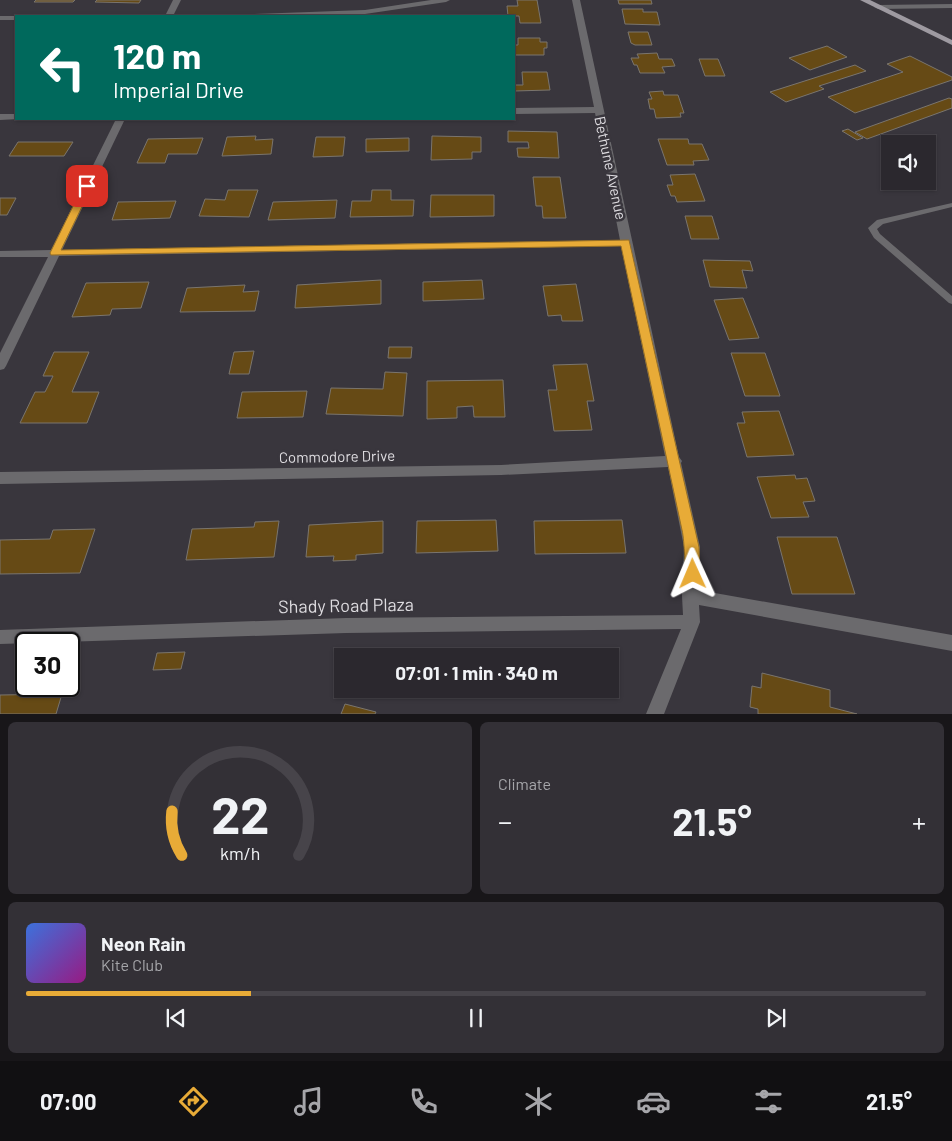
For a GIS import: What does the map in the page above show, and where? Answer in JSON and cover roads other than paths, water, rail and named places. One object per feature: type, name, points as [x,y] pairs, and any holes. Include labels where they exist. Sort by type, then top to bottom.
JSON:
[{"type":"main road","points":[[864,0],[952,42]]},
{"type":"street","points":[[170,15],[177,0]]},
{"type":"street","points":[[282,15],[365,12],[446,0]]},
{"type":"street","name":"Bethune Avenue","points":[[576,0],[692,547],[690,596],[692,622],[655,714]]},
{"type":"street","points":[[878,7],[952,6]]},
{"type":"street","points":[[0,18],[15,18]]},
{"type":"street","points":[[515,111],[598,110]]},
{"type":"street","points":[[0,117],[15,117]]},
{"type":"street","points":[[0,366],[120,120]]},
{"type":"street","points":[[0,254],[626,243]]},
{"type":"street","name":"Commodore Drive","points":[[0,478],[501,470],[675,461]]},
{"type":"street","points":[[690,596],[952,643]]},
{"type":"street","name":"Shady Road Plaza","points":[[0,637],[525,621],[692,622]]},
{"type":"lane","points":[[952,204],[880,222],[872,228],[877,236],[952,301]]}]
